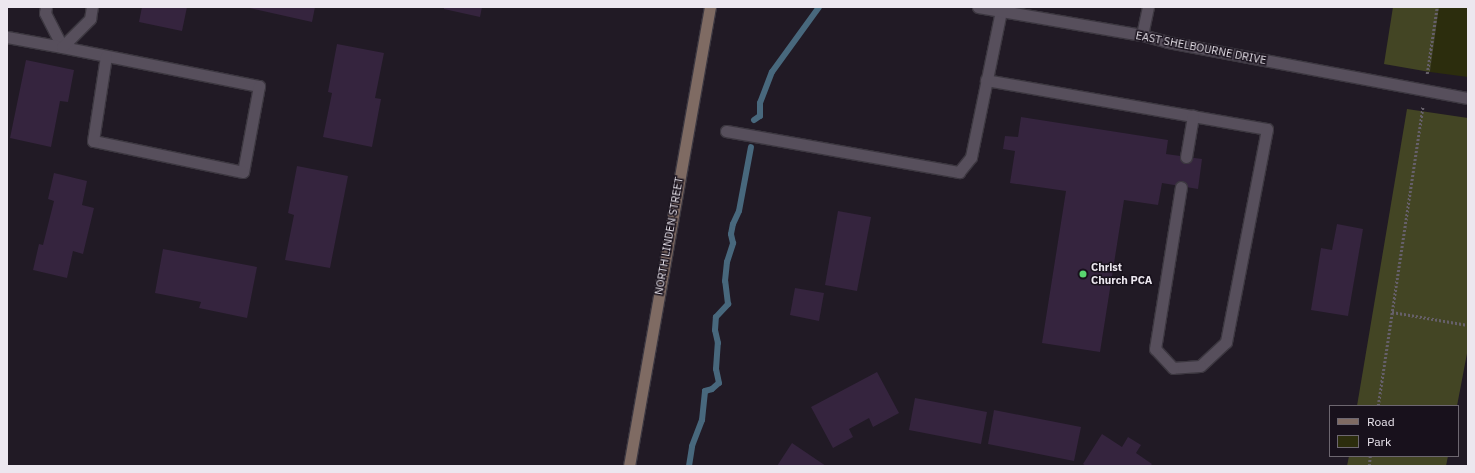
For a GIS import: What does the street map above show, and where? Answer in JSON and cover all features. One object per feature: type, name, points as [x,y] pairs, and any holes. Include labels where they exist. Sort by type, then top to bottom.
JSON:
[{"type":"main road","name":"NORTH LINDEN STREET","points":[[629,466],[710,7]]},
{"type":"street","points":[[46,7],[45,13],[62,47]]},
{"type":"street","points":[[62,47],[90,19],[92,7]]},
{"type":"street","name":"EAST SHELBOURNE DRIVE","points":[[978,7],[1142,36],[1424,92],[1468,98]]},
{"type":"street","points":[[1142,36],[1148,7]]},
{"type":"street","points":[[726,131],[959,172],[971,157],[1001,11]]},
{"type":"street","points":[[7,38],[62,47],[259,86],[243,172],[93,141],[106,56]]},
{"type":"street","points":[[986,80],[1267,129],[1226,342],[1200,366],[1173,368],[1155,349],[1181,186]]},
{"type":"street","points":[[1186,157],[1193,116]]},
{"type":"path","points":[[1429,61],[1437,7]]},
{"type":"path","points":[[1378,405],[1424,92]]},
{"type":"path","points":[[1392,312],[1468,325]]},
{"type":"green space","points":[[1393,7],[1439,7],[1430,72],[1384,64]]},
{"type":"green space","points":[[1439,7],[1468,7],[1468,77],[1430,72]]},
{"type":"green space","points":[[1407,109],[1468,118],[1468,348],[1457,405],[1357,405]]},
{"type":"green space","points":[[1349,457],[1448,457],[1446,466],[1347,466]]},
{"type":"building","points":[[142,7],[187,7],[182,31],[139,22]]},
{"type":"building","points":[[245,7],[315,7],[312,22]]},
{"type":"building","points":[[444,7],[482,7],[480,17],[444,9]]},
{"type":"building","points":[[337,44],[384,53],[375,98],[381,99],[372,147],[323,137],[332,93],[328,92]]},
{"type":"building","points":[[26,60],[74,70],[68,102],[60,101],[51,147],[10,138]]},
{"type":"building","name":"Christ Church PCA","points":[[1021,117],[1168,140],[1166,154],[1202,159],[1198,189],[1162,183],[1158,205],[1124,200],[1100,352],[1042,343],[1066,191],[1010,183],[1015,151],[1003,149],[1005,136],[1018,137]]},
{"type":"building","points":[[297,166],[348,176],[330,268],[285,260],[294,215],[288,213]]},
{"type":"building","points":[[54,173],[87,181],[82,205],[94,208],[83,254],[73,251],[67,278],[33,270],[39,244],[43,245],[54,201],[48,199]]},
{"type":"building","points":[[838,211],[871,217],[857,291],[825,285]]},
{"type":"building","points":[[1337,224],[1363,229],[1348,316],[1311,310],[1321,248],[1332,250]]},
{"type":"building","points":[[163,249],[257,267],[247,318],[199,308],[201,302],[155,293]]},
{"type":"building","points":[[795,288],[824,293],[819,321],[790,315]]},
{"type":"building","points":[[877,372],[899,413],[873,427],[869,418],[849,429],[853,437],[833,448],[811,407]]},
{"type":"building","points":[[915,398],[987,412],[981,444],[909,430]]},
{"type":"building","points":[[994,410],[1081,427],[1074,461],[988,444]]},
{"type":"building","points":[[1102,434],[1122,447],[1128,437],[1141,445],[1136,453],[1152,464],[1150,466],[1086,466],[1083,464]]},
{"type":"building","points":[[792,443],[826,466],[777,466]]},
{"type":"waterway","points":[[754,120],[760,116],[760,103],[772,72],[819,7]]},
{"type":"waterway","points":[[689,466],[692,446],[702,420],[705,391],[712,389],[719,383],[716,369],[718,343],[715,330],[716,317],[728,304],[725,281],[727,262],[733,243],[731,234],[733,224],[739,211],[751,147]]},
{"type":"place","name":"Christ Church PCA","points":[[1083,274]]}]
